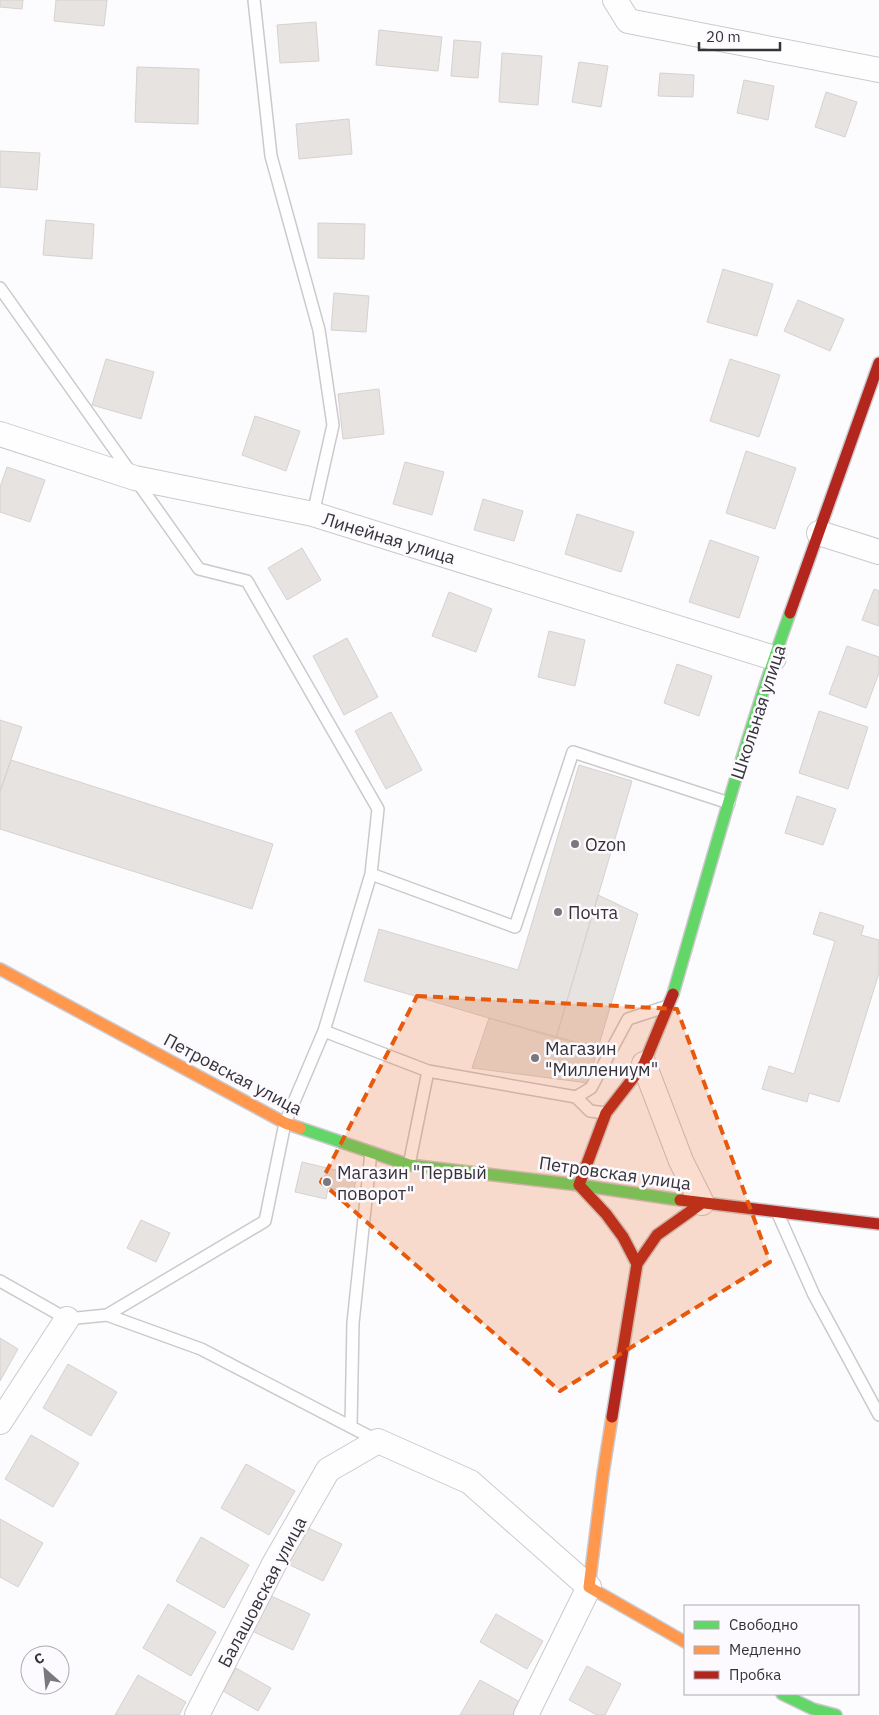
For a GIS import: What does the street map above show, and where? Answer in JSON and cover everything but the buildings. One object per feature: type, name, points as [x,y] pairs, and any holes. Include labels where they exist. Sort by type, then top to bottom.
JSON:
[{"type":"street","points":[[615,0],[628,21],[879,70]]},
{"type":"street","name":"Школьная улица","points":[[579,1185],[606,1112],[644,1064],[669,1006],[774,658],[879,363]]},
{"type":"street","name":"Линейная улица","points":[[0,434],[135,478],[313,514],[774,658]]},
{"type":"street","points":[[820,533],[879,552]]},
{"type":"street","name":"Петровская улица","points":[[0,969],[285,1123],[408,1165],[879,1224]]},
{"type":"street","points":[[526,1715],[589,1587],[603,1474],[637,1264],[657,1234],[702,1203],[681,1161],[644,1064]]},
{"type":"street","points":[[579,1185],[606,1214],[624,1238],[637,1264]]},
{"type":"street","points":[[0,1422],[67,1319]]},
{"type":"street","points":[[378,1440],[470,1482],[589,1587],[684,1641]]},
{"type":"street","name":"Балашовская улица","points":[[197,1715],[274,1564],[328,1470],[378,1440]]},
{"type":"street","points":[[784,1695],[813,1709],[836,1715]]},
{"type":"lane","points":[[254,0],[271,156],[318,330],[333,424],[313,514]]},
{"type":"lane","points":[[0,288],[199,569],[248,581],[378,809],[371,874],[324,1032],[285,1123],[265,1221],[107,1315],[67,1319],[0,1281]]},
{"type":"lane","points":[[371,874],[516,927],[573,752],[729,803]]},
{"type":"lane","points":[[576,1097],[591,1088],[628,1019],[669,1006]]},
{"type":"lane","points":[[324,1032],[428,1071],[576,1097],[590,1111],[606,1112]]},
{"type":"lane","points":[[408,1165],[428,1071]]},
{"type":"lane","points":[[351,1426],[353,1323],[371,1152]]},
{"type":"lane","points":[[777,1212],[814,1294],[879,1415]]},
{"type":"lane","points":[[107,1315],[200,1349],[378,1440]]},
{"type":"highlighted area","points":[[417,996],[677,1009],[770,1262],[560,1391],[321,1182]]},
{"type":"traffic: fast","points":[[673,994],[743,755],[790,613]]},
{"type":"traffic: fast","points":[[300,1128],[409,1165],[579,1185],[680,1200]]},
{"type":"traffic: fast","points":[[784,1695],[813,1709],[836,1715]]},
{"type":"traffic: slow","points":[[0,969],[285,1123],[300,1128]]},
{"type":"traffic: slow","points":[[612,1417],[589,1587],[684,1641]]},
{"type":"traffic: jam","points":[[790,613],[879,363]]},
{"type":"traffic: jam","points":[[637,1264],[623,1237],[606,1214],[579,1185],[606,1113],[644,1064],[673,994]]},
{"type":"traffic: jam","points":[[680,1200],[879,1224]]},
{"type":"traffic: jam","points":[[612,1417],[637,1264],[657,1235],[702,1203]]},
{"type":"place","name":"Ozon","points":[[575,844]]},
{"type":"place","name":"Почта","points":[[558,912]]},
{"type":"place","name":"Магазин \"Миллениум\"","points":[[535,1058]]},
{"type":"place","name":"Магазин \"Первый поворот\"","points":[[327,1182]]}]
